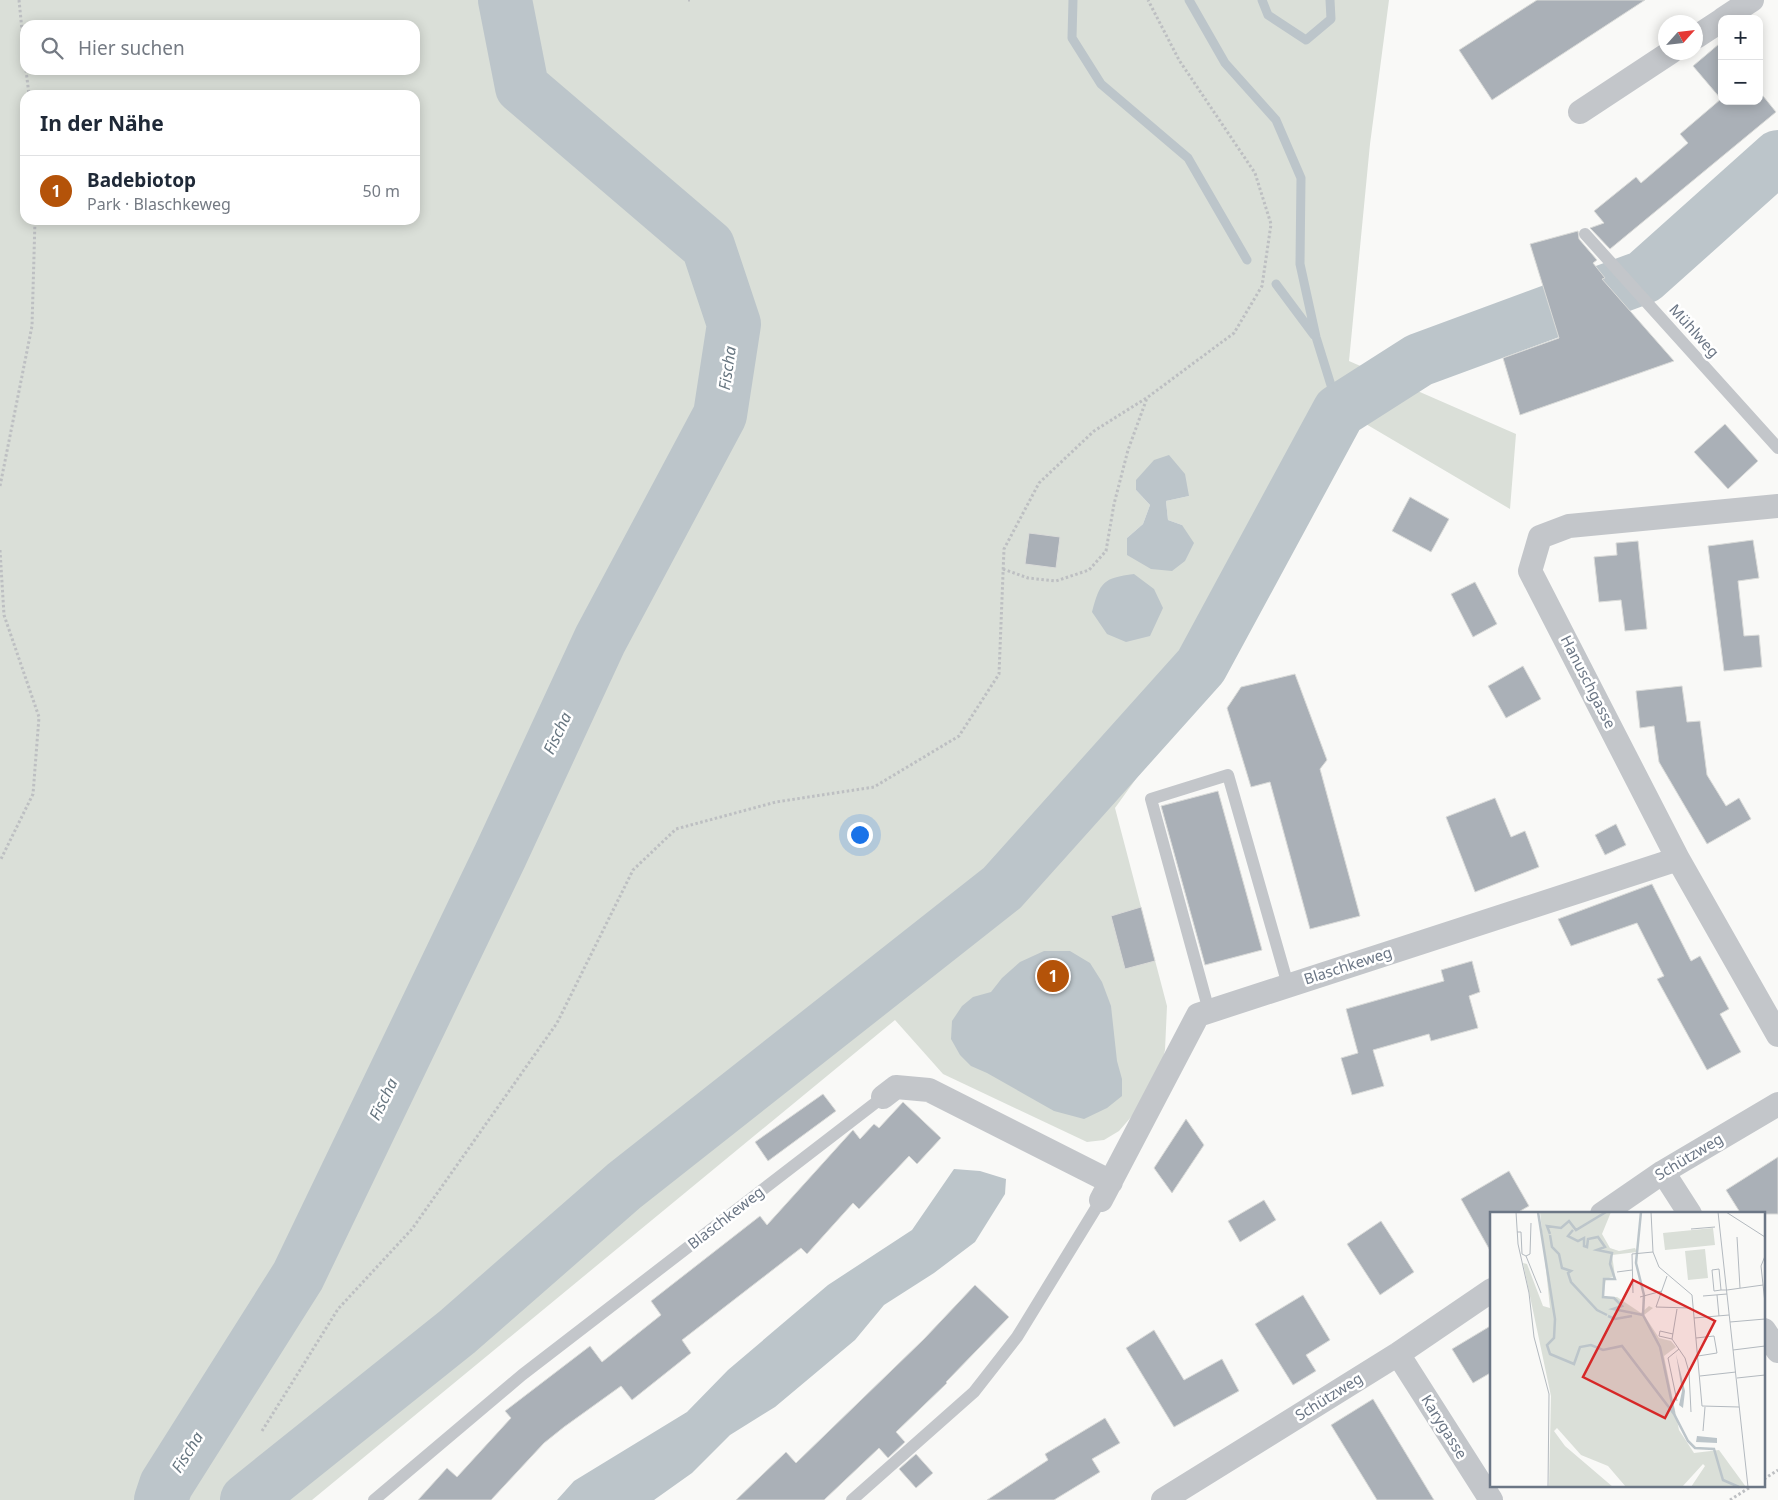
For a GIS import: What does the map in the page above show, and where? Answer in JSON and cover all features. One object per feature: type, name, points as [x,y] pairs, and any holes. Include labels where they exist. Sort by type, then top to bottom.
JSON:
[{"type":"street","points":[[1728,15],[1752,0]]},
{"type":"street","points":[[1703,32],[1718,22]]},
{"type":"street","points":[[1580,112],[1659,60]]},
{"type":"street","name":"Hanuschgasse","points":[[1778,506],[1569,526],[1540,537],[1530,571],[1678,859],[1778,1035]]},
{"type":"street","name":"Blaschkeweg","points":[[883,1097],[896,1087],[928,1090],[1106,1191],[1198,1015],[1678,859]]},
{"type":"street","name":"Schützweg","points":[[1605,1212],[1663,1172],[1778,1104]]},
{"type":"street","points":[[1663,1172],[1689,1212]]},
{"type":"street","name":"Schützweg","points":[[1163,1500],[1398,1354],[1490,1291]]},
{"type":"street","points":[[1766,1333],[1778,1351]]},
{"type":"street","name":"Karygasse","points":[[1398,1354],[1490,1500]]},
{"type":"lane","name":"Mühlweg","points":[[1585,234],[1778,448]]},
{"type":"lane","points":[[1209,1011],[1151,799],[1228,775],[1288,986]]},
{"type":"lane","name":"Blaschkeweg","points":[[374,1500],[522,1375],[883,1097]]},
{"type":"lane","name":"Blaschkeweg","points":[[852,1500],[974,1392],[1017,1337],[1106,1191]]},
{"type":"path","points":[[19,0],[21,20]]},
{"type":"path","points":[[262,1431],[338,1309],[412,1229],[557,1023],[633,870],[676,829],[776,802],[874,787],[959,736],[999,674],[1004,549],[1039,483],[1094,431],[1148,397],[1234,333],[1262,286],[1271,224],[1255,174],[1179,60],[1148,0]]},
{"type":"path","points":[[26,75],[28,90]]},
{"type":"path","points":[[0,486],[32,326],[35,225]]},
{"type":"path","points":[[1003,569],[1028,578],[1056,581],[1090,570],[1106,551],[1114,504],[1128,450],[1148,397]]},
{"type":"path","points":[[0,550],[4,615],[39,717],[33,794],[0,862]]},
{"type":"path","points":[[1766,1478],[1778,1470]]},
{"type":"path","points":[[1730,1500],[1749,1488]]},
{"type":"shaded area","points":[[0,0],[1389,0],[1370,144],[1349,361],[1516,434],[1510,509],[1354,417],[1200,690],[1115,808],[1167,1006],[1165,1050],[1158,1079],[1132,1116],[1119,1131],[1104,1140],[1087,1142],[943,1074],[895,1020],[312,1500],[0,1500]],"holes":[[[1136,490],[1189,496],[1166,501],[1168,520],[1182,525],[1127,538],[1143,524],[1150,505]]]},
{"type":"shaded area","points":[[1169,455],[1185,474],[1189,496],[1166,501],[1168,520],[1182,525],[1194,543],[1185,561],[1172,571],[1151,569],[1127,555],[1127,538],[1143,524],[1150,505],[1136,490],[1136,480],[1154,460]]},
{"type":"shaded area","points":[[1134,574],[1154,589],[1163,608],[1150,636],[1126,642],[1107,634],[1092,612],[1104,583],[1115,577]]},
{"type":"shaded area","points":[[1044,951],[1070,951],[1090,963],[1102,982],[1111,1006],[1117,1061],[1122,1079],[1122,1096],[1107,1108],[1084,1119],[1054,1111],[971,1066],[960,1055],[951,1039],[952,1021],[962,1006],[973,997],[991,992],[1002,978],[1020,962]]},
{"type":"shaded area","points":[[954,1169],[980,1171],[1006,1179],[1005,1194],[975,1242],[934,1273],[884,1305],[855,1340],[775,1407],[730,1435],[692,1473],[654,1500],[557,1500],[574,1481],[687,1412],[728,1370],[828,1285],[912,1230]]},
{"type":"building","points":[[1537,0],[1645,0],[1492,100],[1459,50]]},
{"type":"building","points":[[1718,45],[1718,95],[1693,66],[1703,60],[1703,58]]},
{"type":"building","points":[[1763,96],[1776,112],[1610,249],[1590,228],[1604,223],[1594,211],[1636,177],[1641,183],[1688,143],[1680,134],[1718,102],[1718,105],[1763,105]]},
{"type":"building","points":[[1578,231],[1579,239],[1597,260],[1593,263],[1605,278],[1602,279],[1674,361],[1520,415],[1503,358],[1559,338],[1530,244]]},
{"type":"building","points":[[1725,424],[1758,461],[1728,489],[1694,452]]},
{"type":"building","points":[[1410,497],[1449,519],[1431,552],[1392,531]]},
{"type":"building","points":[[1029,533],[1060,537],[1056,568],[1025,564]]},
{"type":"building","points":[[1753,540],[1759,578],[1738,581],[1744,636],[1759,635],[1762,667],[1724,671],[1708,546]]},
{"type":"building","points":[[1638,541],[1647,629],[1625,631],[1621,600],[1599,602],[1594,557],[1617,555],[1616,543]]},
{"type":"building","points":[[1475,582],[1497,624],[1473,637],[1451,594]]},
{"type":"building","points":[[1523,666],[1541,699],[1506,718],[1488,686]]},
{"type":"building","points":[[1295,674],[1327,760],[1320,769],[1360,916],[1310,929],[1270,782],[1251,787],[1227,708],[1241,687]]},
{"type":"building","points":[[1682,686],[1687,722],[1700,721],[1707,775],[1726,806],[1739,798],[1751,819],[1707,844],[1659,762],[1654,726],[1640,728],[1636,691]]},
{"type":"building","points":[[1218,791],[1262,950],[1205,965],[1161,806]]},
{"type":"building","points":[[1495,798],[1511,837],[1525,831],[1539,867],[1475,892],[1446,817]]},
{"type":"building","points":[[1616,824],[1626,845],[1605,855],[1595,835]]},
{"type":"building","points":[[1652,884],[1691,961],[1700,956],[1729,1009],[1720,1014],[1741,1052],[1707,1070],[1657,979],[1664,976],[1637,923],[1571,946],[1558,919]]},
{"type":"building","points":[[1141,907],[1155,961],[1125,969],[1111,916]]},
{"type":"building","points":[[1472,961],[1480,992],[1469,996],[1478,1028],[1431,1041],[1429,1034],[1373,1050],[1384,1086],[1352,1095],[1341,1058],[1358,1053],[1346,1009],[1444,981],[1441,970]]},
{"type":"building","points":[[823,1094],[836,1111],[768,1161],[755,1142]]},
{"type":"building","points":[[903,1102],[941,1138],[917,1164],[909,1156],[859,1209],[853,1203],[807,1254],[801,1248],[682,1340],[691,1353],[632,1400],[621,1386],[564,1427],[544,1443],[491,1500],[418,1500],[447,1468],[457,1477],[511,1418],[505,1411],[590,1346],[602,1362],[661,1315],[651,1301],[760,1216],[767,1225],[853,1130],[860,1139],[874,1124],[879,1128]]},
{"type":"building","points":[[1186,1119],[1204,1145],[1172,1193],[1154,1168]]},
{"type":"building","points":[[1778,1157],[1778,1214],[1740,1212],[1726,1190]]},
{"type":"building","points":[[1509,1171],[1529,1206],[1518,1212],[1490,1212],[1490,1250],[1461,1199]]},
{"type":"building","points":[[1264,1200],[1276,1220],[1240,1242],[1228,1221]]},
{"type":"building","points":[[1381,1221],[1414,1272],[1380,1295],[1347,1244]]},
{"type":"building","points":[[975,1285],[1009,1317],[947,1383],[896,1432],[905,1442],[888,1458],[879,1448],[824,1500],[736,1500],[786,1452],[796,1463],[924,1339]]},
{"type":"building","points":[[1303,1295],[1330,1340],[1306,1355],[1316,1371],[1293,1385],[1255,1324]]},
{"type":"building","points":[[1490,1326],[1490,1373],[1473,1383],[1452,1349]]},
{"type":"building","points":[[1154,1330],[1184,1380],[1222,1359],[1239,1391],[1174,1427],[1126,1348]]},
{"type":"building","points":[[1373,1399],[1434,1500],[1377,1500],[1331,1425]]},
{"type":"building","points":[[1105,1418],[1120,1443],[1092,1459],[1100,1472],[1054,1500],[987,1500],[1048,1460],[1045,1454]]},
{"type":"building","points":[[916,1454],[933,1473],[916,1488],[899,1469]]},
{"type":"waterway","name":"Fischa","points":[[161,1500],[166,1485],[298,1276],[500,856],[600,640],[720,415],[734,324],[708,246],[522,87],[505,0]]},
{"type":"waterway","points":[[1073,0],[1072,38],[1101,84],[1188,158],[1247,260]]},
{"type":"waterway","points":[[1189,0],[1225,63],[1276,120],[1301,178],[1300,264],[1316,337],[1339,411]]},
{"type":"waterway","points":[[1262,0],[1268,15],[1306,40],[1331,19],[1330,0]]},
{"type":"waterway","points":[[247,1500],[457,1332],[624,1186],[1002,888],[1201,666],[1339,411],[1419,360],[1644,277],[1778,157]]},
{"type":"waterway","points":[[1276,284],[1314,335]]},
{"type":"place","name":"Badebiotop","points":[[1053,976]]}]
